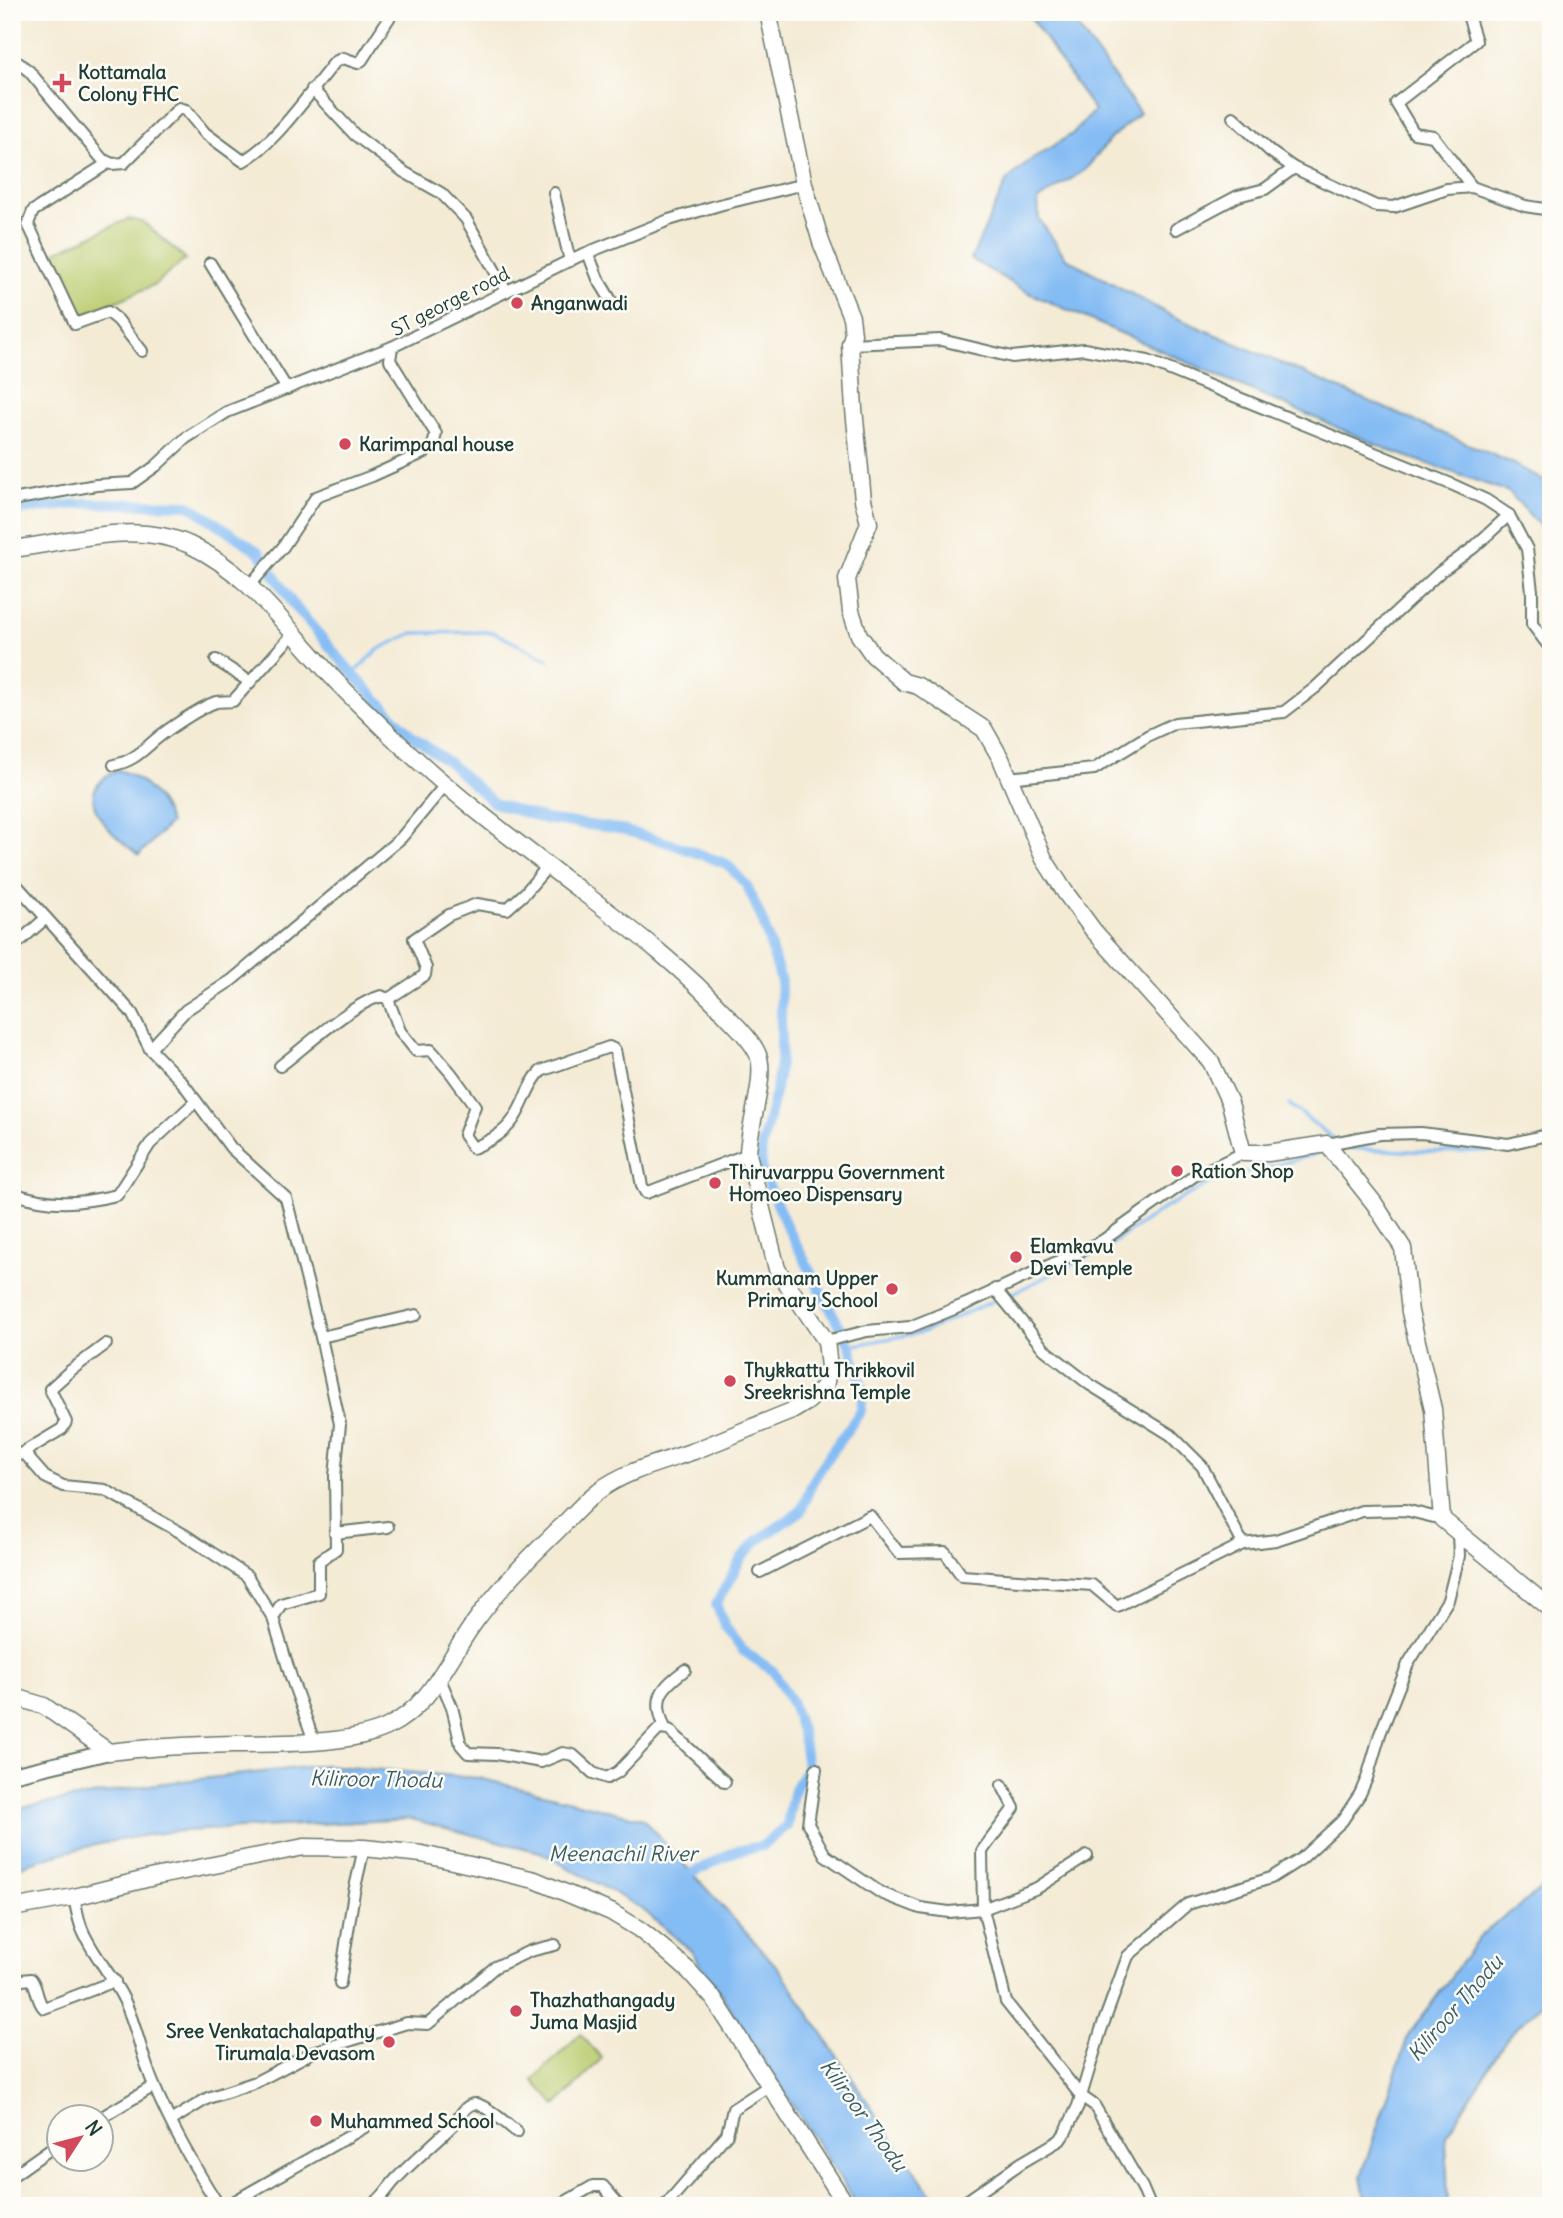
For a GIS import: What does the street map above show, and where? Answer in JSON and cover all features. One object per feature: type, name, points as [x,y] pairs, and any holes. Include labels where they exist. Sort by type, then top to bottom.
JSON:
[{"type":"main road","points":[[768,12],[804,184],[821,242],[851,317],[853,334],[850,344],[862,487],[869,523],[847,579],[851,611],[859,635],[873,655],[904,682],[918,686],[984,729],[1001,759],[1044,859],[1093,930],[1212,1062],[1230,1103],[1242,1153],[1268,1153],[1332,1145],[1388,1223],[1403,1248],[1410,1312],[1433,1409],[1442,1519],[1551,1609]]},
{"type":"main road","points":[[12,549],[114,534],[155,535],[187,544],[254,581],[319,663],[445,785],[656,947],[714,1001],[742,1031],[759,1056],[760,1083],[748,1140],[748,1154],[777,1269],[832,1340],[825,1386],[807,1402],[792,1411],[692,1451],[635,1470],[596,1493],[522,1565],[493,1599],[475,1621],[440,1679],[420,1703],[401,1719],[384,1728],[364,1734],[314,1741],[155,1746],[109,1752],[44,1706],[12,1696]]},
{"type":"main road","points":[[12,1908],[74,1898],[154,1877],[304,1847],[364,1848],[422,1854],[535,1880],[611,1912],[647,1936],[689,1971],[714,1998],[847,2206]]},
{"type":"street","points":[[12,58],[29,71],[108,163],[124,163],[179,108],[186,110],[205,133],[243,161],[256,154],[274,136],[335,62],[343,58],[358,63],[362,60],[393,12]]},
{"type":"street","points":[[1467,12],[1476,41],[1396,103],[1414,132],[1433,136],[1472,187]]},
{"type":"street","points":[[312,89],[355,135],[404,172],[441,193],[466,219],[506,291]]},
{"type":"street","points":[[1233,117],[1271,152],[1294,168],[1376,206],[1394,207],[1447,190],[1472,187],[1525,206],[1551,210]]},
{"type":"street","points":[[108,163],[33,211],[28,224],[75,324],[108,312],[118,320],[142,351]]},
{"type":"street","points":[[1176,229],[1238,196],[1265,190],[1294,168]]},
{"type":"street","name":"ST george road","points":[[254,581],[283,547],[316,497],[372,476],[425,452],[433,445],[436,434],[390,360],[392,347],[570,261],[669,220],[804,184]]},
{"type":"street","points":[[554,193],[570,261]]},
{"type":"street","points":[[588,253],[598,279],[612,302]]},
{"type":"street","points":[[210,263],[287,389]]},
{"type":"street","points":[[850,344],[941,340],[1012,357],[1084,349],[1148,361],[1451,484],[1486,500],[1509,515],[1527,549],[1532,591],[1532,624],[1551,649]]},
{"type":"street","points":[[12,500],[96,485],[132,483],[156,466],[186,438],[227,412],[392,347]]},
{"type":"street","points":[[1008,778],[1094,769],[1149,735],[1175,723],[1284,712],[1315,688],[1440,572],[1473,548],[1509,515]]},
{"type":"street","points":[[114,765],[126,763],[140,755],[174,727],[216,702],[233,701],[294,633]]},
{"type":"street","points":[[216,660],[250,682]]},
{"type":"street","points":[[150,1049],[186,1010],[232,980],[401,838],[445,785]]},
{"type":"street","points":[[388,999],[425,975],[426,968],[414,939],[449,915],[477,904],[507,909],[525,894],[548,866]]},
{"type":"street","points":[[12,880],[132,1013],[150,1049],[197,1101],[231,1148],[286,1198],[340,1424],[335,1476],[336,1549],[319,1561],[319,1593],[281,1604],[273,1618]]},
{"type":"street","points":[[12,948],[46,918]]},
{"type":"street","points":[[280,1066],[338,1020],[381,996],[388,999],[400,1031],[416,1051],[430,1050],[475,1106],[464,1135],[473,1148],[491,1140],[512,1123],[533,1078],[541,1071],[609,1047],[615,1050],[642,1186],[646,1193],[748,1154]]},
{"type":"street","points":[[12,1193],[38,1201],[85,1203],[117,1195],[150,1144],[197,1101]]},
{"type":"street","points":[[1332,1145],[1380,1134],[1421,1133],[1508,1144],[1551,1134]]},
{"type":"street","points":[[832,1340],[867,1331],[910,1327],[1102,1241],[1194,1176],[1242,1153]]},
{"type":"street","points":[[995,1289],[1044,1349],[1089,1384],[1171,1435],[1202,1466],[1243,1544]]},
{"type":"street","points":[[321,1337],[415,1315]]},
{"type":"street","points":[[12,1459],[62,1429],[66,1422],[50,1389],[106,1344]]},
{"type":"street","points":[[24,1453],[45,1477],[63,1486],[105,1490],[186,1535],[247,1576],[273,1618],[314,1741]]},
{"type":"street","points":[[760,1572],[870,1516],[899,1553],[945,1552],[962,1576],[1092,1585],[1117,1605],[1243,1544],[1276,1540],[1362,1511],[1405,1510],[1442,1519]]},
{"type":"street","points":[[335,1533],[388,1527]]},
{"type":"street","points":[[965,2202],[1060,2140],[1081,2096],[1101,2030],[1129,1956],[1188,1904],[1271,1878],[1301,1859],[1342,1821],[1360,1794],[1408,1664],[1448,1600],[1459,1556],[1458,1534]]},
{"type":"street","points":[[685,1670],[667,1684],[660,1697],[659,1713],[665,1728],[725,1782]]},
{"type":"street","points":[[440,1679],[452,1707],[461,1745],[468,1753],[497,1754],[541,1762],[563,1753],[573,1755],[593,1773],[607,1778],[618,1772],[659,1729],[665,1728]]},
{"type":"street","points":[[12,1775],[109,1752]]},
{"type":"street","points":[[816,1769],[808,1824],[825,1855],[881,1893],[920,1908],[949,1912],[982,1909],[1037,1888],[1087,1856]]},
{"type":"street","points":[[1002,1785],[1014,1808],[982,1851],[982,1909],[1006,2001],[1081,2096],[1094,2105],[1150,2206]]},
{"type":"street","points":[[340,1983],[354,1892],[364,1848]]},
{"type":"street","points":[[74,1898],[82,1929],[115,1981],[132,2018],[154,2086],[172,2120],[180,2143],[219,2206]]},
{"type":"street","points":[[172,2120],[208,2098],[256,2082],[313,2052],[407,2023],[428,2024],[495,1967],[530,1951],[555,1945]]},
{"type":"street","points":[[12,1981],[31,1979],[37,1986],[40,2004],[44,2008],[115,1981]]},
{"type":"street","points":[[665,2206],[727,2134],[733,2109],[770,2085]]},
{"type":"street","points":[[116,2109],[154,2086]]},
{"type":"street","points":[[372,2206],[428,2147],[454,2124],[467,2107],[473,2104],[481,2105],[516,2132]]},
{"type":"street","points":[[226,2206],[365,2127]]},
{"type":"street","points":[[12,2176],[46,2151]]},
{"type":"street","points":[[558,2206],[593,2186],[603,2186],[620,2206]]},
{"type":"green space","points":[[128,219],[143,222],[186,259],[154,285],[81,317],[64,289],[51,254]]},
{"type":"green space","points":[[580,2034],[602,2058],[556,2106],[533,2080]]},
{"type":"water","points":[[1027,12],[1067,12],[1140,113],[1111,138],[1085,170],[1038,200],[1039,219],[1066,258],[1170,315],[1514,464],[1551,485],[1551,538],[1509,492],[1391,451],[1029,293],[971,259],[1007,180],[1032,159],[1072,134],[1094,111]]},
{"type":"water","points":[[118,770],[143,783],[150,790],[170,823],[139,855],[106,825],[94,802],[95,790],[102,780]]},
{"type":"water","name":"Meenachil River","points":[[324,1765],[479,1778],[643,1819],[781,1971],[886,2130],[940,2206],[858,2206],[690,1950],[641,1908],[540,1852],[410,1819],[168,1832],[89,1846],[12,1869],[12,1809],[156,1784]]},
{"type":"water","name":"Kiliroor Thodu","points":[[1551,1882],[1551,1996],[1509,2035],[1446,2136],[1448,2206],[1366,2206],[1361,2176],[1408,2036],[1482,1934]]},
{"type":"waterway","points":[[12,511],[86,503],[189,505],[259,552],[293,604],[353,674],[411,735],[448,762],[494,803],[544,819],[619,829],[672,844],[727,864],[747,886],[763,922],[781,981],[781,1056],[762,1145],[761,1168],[786,1225],[850,1346],[863,1389],[861,1411],[812,1483],[801,1511],[757,1541],[741,1559],[716,1604],[725,1626],[742,1650],[773,1671],[792,1704],[802,1733],[807,1767],[793,1793],[787,1826],[762,1846],[736,1851],[681,1879]]},
{"type":"waterway","points":[[353,674],[379,649],[413,633],[493,632],[549,660]]},
{"type":"waterway","points":[[1289,1104],[1334,1139]]},
{"type":"waterway","points":[[1339,1145],[1360,1149],[1420,1152],[1533,1148]]},
{"type":"waterway","points":[[1011,1294],[1107,1247],[1166,1207],[1227,1174],[1256,1171],[1318,1153]]},
{"type":"waterway","points":[[850,1346],[923,1332],[993,1301]]},
{"type":"place","name":"Kottamala Colony FHC","points":[[62,83]]},
{"type":"place","name":"Anganwadi","points":[[517,303]]},
{"type":"place","name":"Karimpanal house","points":[[345,444]]},
{"type":"place","name":"Ration Shop","points":[[1177,1171]]},
{"type":"place","name":"Thiruvarppu Government Homoeo Dispensary","points":[[715,1183]]},
{"type":"place","name":"Elamkavu Devi Temple","points":[[1016,1257]]},
{"type":"place","name":"Kummanam Upper Primary School","points":[[892,1289]]},
{"type":"place","name":"Thykkattu Thrikkovil Sreekrishna Temple","points":[[730,1381]]},
{"type":"place","name":"Thazhathangady Juma Masjid","points":[[516,2011]]},
{"type":"place","name":"Sree Venkatachalapathy Tirumala Devasom","points":[[389,2042]]},
{"type":"place","name":"Muhammed School","points":[[316,2121]]}]
